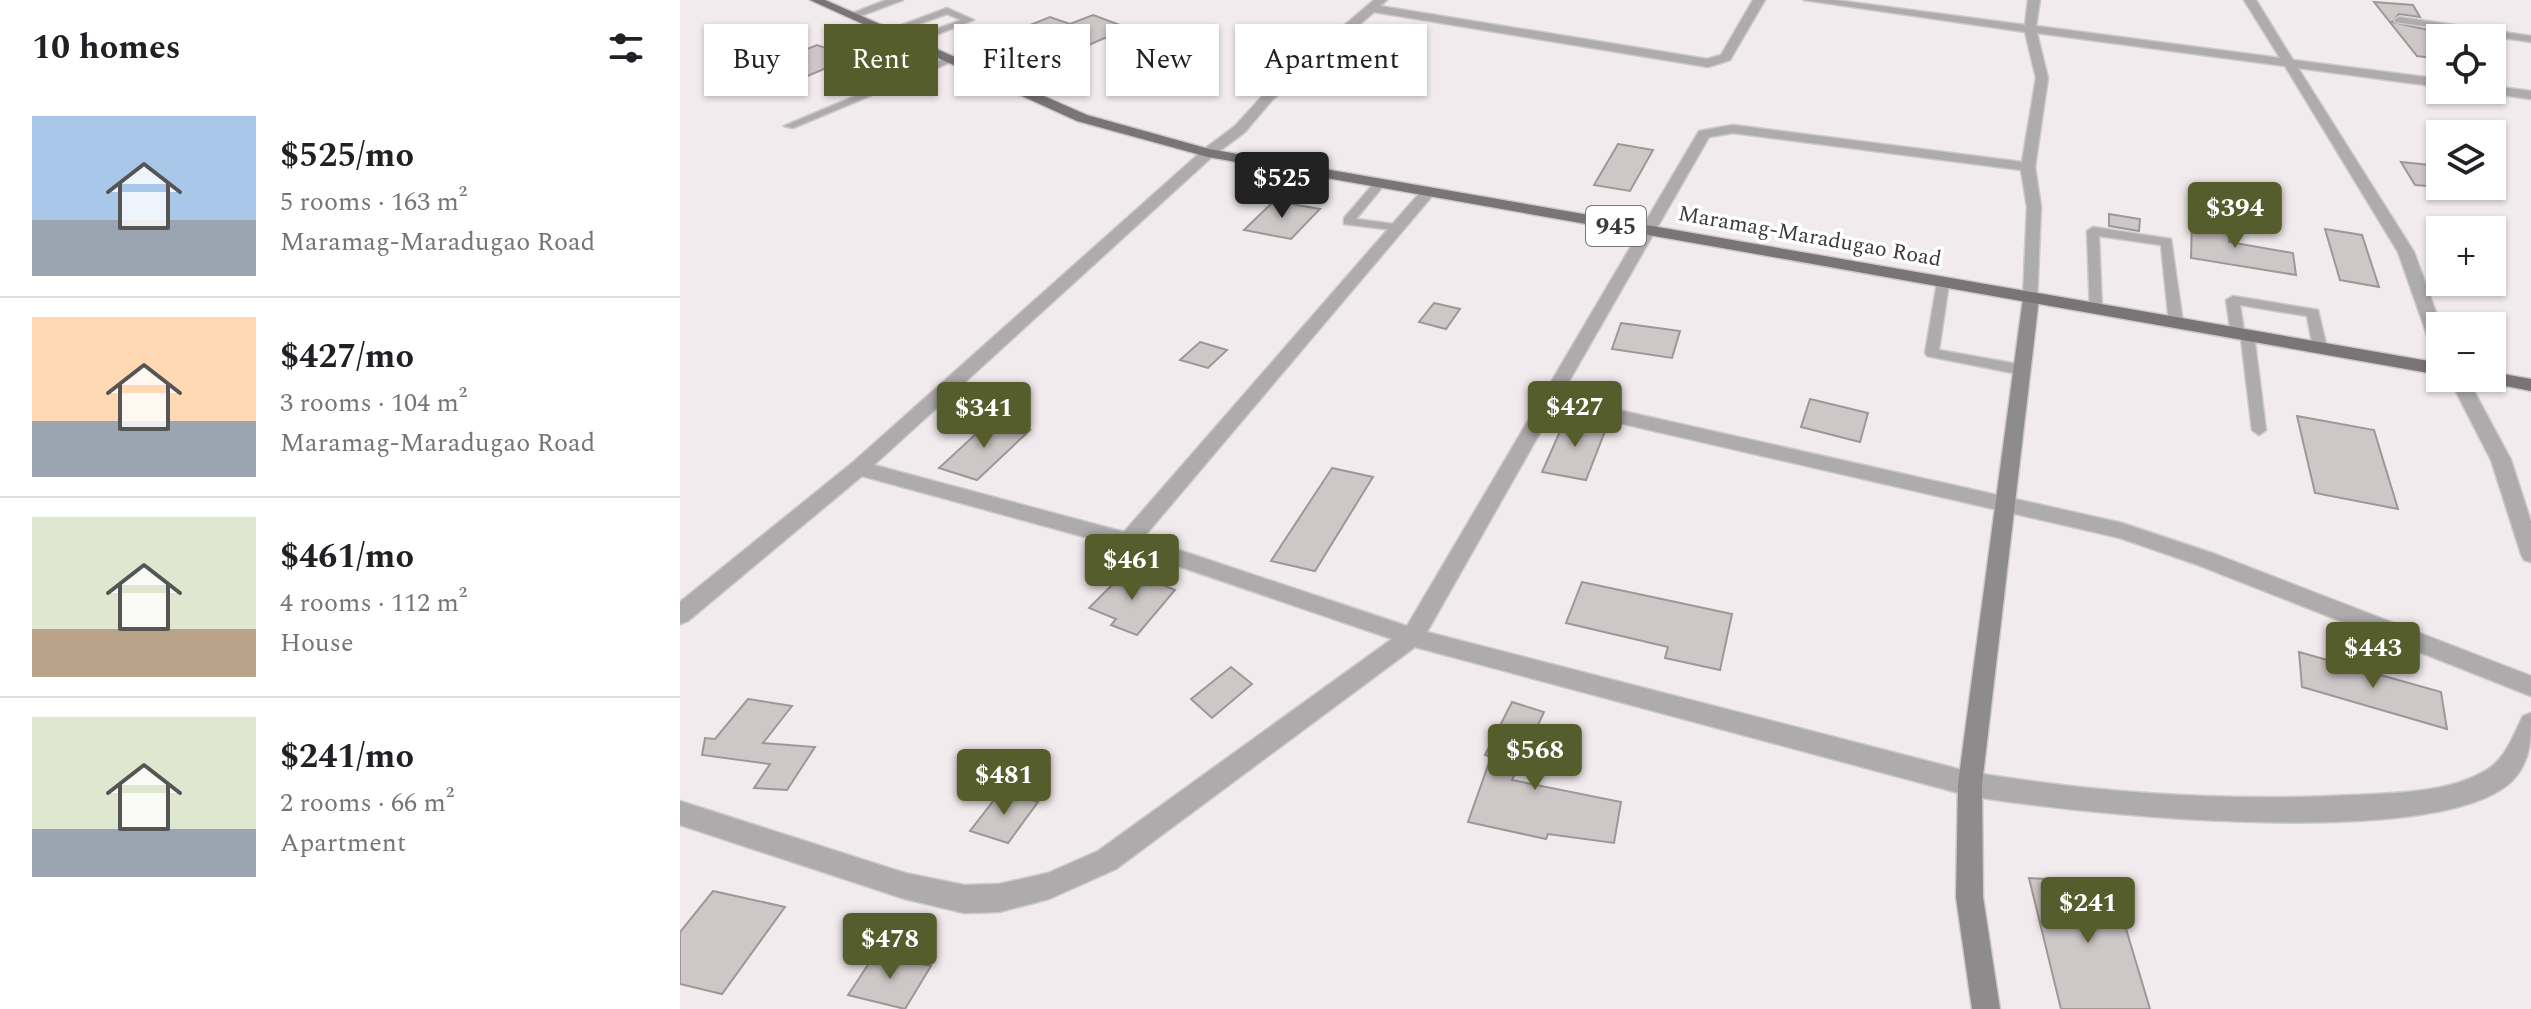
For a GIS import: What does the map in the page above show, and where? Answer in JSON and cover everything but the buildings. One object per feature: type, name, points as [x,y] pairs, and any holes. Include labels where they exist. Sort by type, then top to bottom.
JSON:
[{"type":"main road","name":"Maramag-Maradugao Road","points":[[816,0],[870,24]]},
{"type":"main road","name":"Maramag-Maradugao Road","points":[[938,55],[1107,127],[1208,153],[2426,367]]},
{"type":"main road","points":[[2506,381],[2531,385]]},
{"type":"street","points":[[851,16],[897,0]]},
{"type":"street","points":[[680,615],[859,468],[1208,153],[1240,129],[1275,90],[1375,4],[1708,63],[1726,57],[1759,0]]},
{"type":"street","points":[[1810,0],[1847,2],[2030,30],[2426,81]]},
{"type":"street","points":[[1986,1009],[1969,926],[1967,836],[1970,784],[2031,298],[2034,207],[2028,167],[2042,78],[2030,30],[2034,0]]},
{"type":"street","points":[[2250,0],[2406,252],[2428,312]]},
{"type":"street","points":[[2506,92],[2531,95]]},
{"type":"street","points":[[680,813],[905,886],[964,899],[999,898],[1049,886],[1107,860],[1412,637],[1649,231],[1699,138],[1712,131],[1733,129],[2028,167]]},
{"type":"street","points":[[1128,541],[1428,192]]},
{"type":"street","points":[[2465,392],[2501,460],[2531,554]]},
{"type":"street","points":[[1549,401],[2007,503],[2162,543],[2531,686]]},
{"type":"street","points":[[859,468],[1128,541],[1412,637],[1970,784],[2061,800],[2149,808],[2299,810],[2402,805],[2458,795],[2498,778],[2519,750],[2531,724]]},
{"type":"lane","points":[[910,24],[947,11],[969,20],[938,32]]},
{"type":"lane","points":[[2399,20],[2531,39]]},
{"type":"lane","points":[[789,126],[948,60]]},
{"type":"lane","points":[[1379,184],[1348,221],[1397,228]]},
{"type":"lane","points":[[2095,309],[2093,231],[2167,242],[2176,323]]},
{"type":"lane","points":[[1943,283],[1932,353],[2023,370]]},
{"type":"lane","points":[[2259,430],[2233,300],[2313,313],[2320,348]]}]
